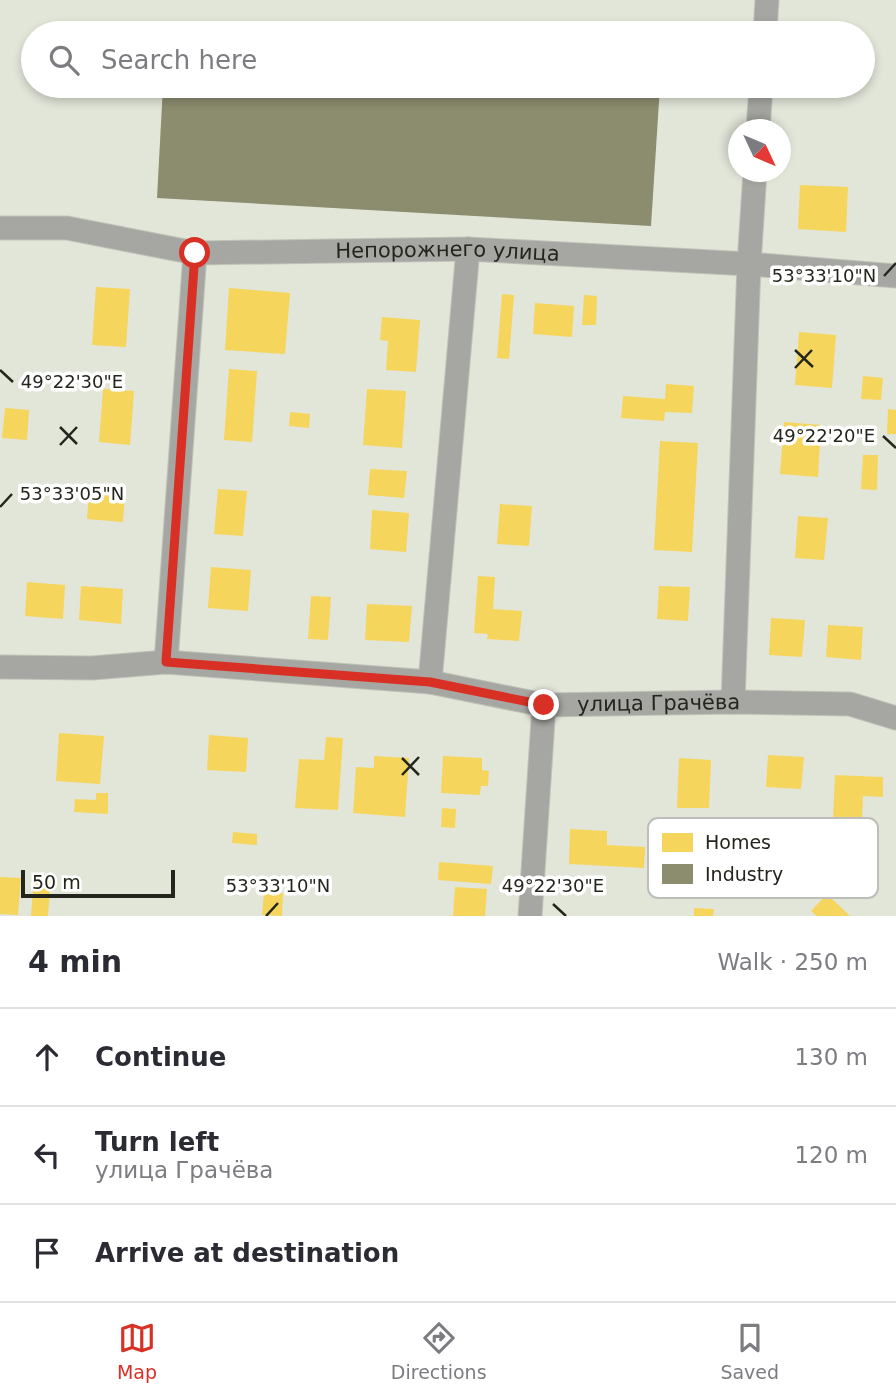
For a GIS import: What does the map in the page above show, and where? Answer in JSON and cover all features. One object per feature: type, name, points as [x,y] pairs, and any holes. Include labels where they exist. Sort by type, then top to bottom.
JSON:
[{"type":"street","points":[[766,21],[767,0]]},
{"type":"street","points":[[759,119],[760,98]]},
{"type":"street","points":[[733,702],[754,182]]},
{"type":"street","name":"Непорожнего улица","points":[[0,228],[67,228],[195,253],[468,249],[749,264],[896,276]]},
{"type":"street","points":[[430,682],[468,249]]},
{"type":"street","points":[[166,662],[195,253]]},
{"type":"street","name":"улица Грачёва","points":[[0,667],[92,668],[166,662],[430,682],[544,705],[733,702],[850,704],[896,718]]},
{"type":"street","points":[[530,916],[544,705]]},
{"type":"building: Homes","points":[[800,185],[848,187],[846,232],[798,229]]},
{"type":"building: Homes","points":[[96,287],[130,289],[126,347],[92,345]]},
{"type":"building: Homes","points":[[229,288],[290,293],[285,354],[225,350]]},
{"type":"building: Homes","points":[[502,294],[514,295],[509,359],[497,358]]},
{"type":"building: Homes","points":[[584,295],[597,296],[596,325],[582,325]]},
{"type":"building: Homes","points":[[535,303],[574,306],[572,337],[533,334]]},
{"type":"building: Homes","points":[[382,317],[420,320],[416,372],[386,370],[388,341],[380,340]]},
{"type":"building: Homes","points":[[799,332],[836,335],[832,388],[795,385]]},
{"type":"building: Homes","points":[[229,369],[257,371],[252,442],[224,440]]},
{"type":"building: Homes","points":[[863,376],[883,378],[881,400],[861,399]]},
{"type":"building: Homes","points":[[666,384],[694,386],[692,413],[665,412],[664,421],[621,418],[623,396],[665,399]]},
{"type":"building: Homes","points":[[103,389],[134,391],[130,445],[99,442]]},
{"type":"building: Homes","points":[[367,389],[406,391],[402,448],[363,445]]},
{"type":"building: Homes","points":[[5,408],[29,410],[27,440],[2,438]]},
{"type":"building: Homes","points":[[888,409],[896,410],[896,434],[887,434]]},
{"type":"building: Homes","points":[[290,412],[310,414],[309,428],[289,426]]},
{"type":"building: Homes","points":[[784,422],[821,425],[818,477],[780,474]]},
{"type":"building: Homes","points":[[660,441],[698,443],[692,552],[654,550]]},
{"type":"building: Homes","points":[[863,455],[878,455],[877,490],[861,489]]},
{"type":"building: Homes","points":[[370,469],[407,471],[404,498],[368,495]]},
{"type":"building: Homes","points":[[218,489],[247,491],[243,536],[214,534]]},
{"type":"building: Homes","points":[[89,490],[125,492],[123,522],[87,519]]},
{"type":"building: Homes","points":[[500,504],[532,506],[529,546],[497,544]]},
{"type":"building: Homes","points":[[372,510],[409,513],[406,552],[370,549]]},
{"type":"building: Homes","points":[[798,516],[828,518],[824,560],[795,558]]},
{"type":"building: Homes","points":[[211,567],[251,570],[248,611],[208,608]]},
{"type":"building: Homes","points":[[478,576],[495,577],[493,609],[522,611],[519,641],[487,639],[488,634],[474,633]]},
{"type":"building: Homes","points":[[27,582],[65,585],[63,619],[25,616]]},
{"type":"building: Homes","points":[[81,586],[123,589],[121,624],[79,620]]},
{"type":"building: Homes","points":[[659,586],[690,587],[688,621],[657,619]]},
{"type":"building: Homes","points":[[311,596],[331,597],[328,640],[308,639]]},
{"type":"building: Homes","points":[[367,604],[412,606],[409,642],[365,640]]},
{"type":"building: Homes","points":[[771,618],[805,620],[802,657],[769,655]]},
{"type":"building: Homes","points":[[828,625],[863,627],[861,660],[826,657]]},
{"type":"building: Homes","points":[[59,733],[104,736],[100,784],[56,781]]},
{"type":"building: Homes","points":[[209,735],[248,738],[246,772],[207,770]]},
{"type":"building: Homes","points":[[326,737],[343,738],[338,810],[295,808],[299,759],[324,760]]},
{"type":"building: Homes","points":[[768,755],[804,757],[801,789],[766,787]]},
{"type":"building: Homes","points":[[374,756],[409,758],[405,817],[353,813],[356,767],[374,768]]},
{"type":"building: Homes","points":[[443,756],[482,758],[482,770],[489,771],[488,786],[481,786],[480,795],[441,793]]},
{"type":"building: Homes","points":[[679,758],[711,760],[709,808],[677,808]]},
{"type":"building: Homes","points":[[835,775],[883,777],[883,797],[863,796],[862,818],[833,818]]},
{"type":"building: Homes","points":[[96,793],[108,793],[108,814],[74,812],[75,799],[96,800]]},
{"type":"building: Homes","points":[[442,808],[456,809],[455,828],[441,827]]},
{"type":"building: Homes","points":[[570,829],[607,831],[607,845],[645,847],[644,868],[569,864]]},
{"type":"building: Homes","points":[[233,832],[257,834],[257,845],[232,843]]},
{"type":"building: Homes","points":[[439,862],[493,866],[491,884],[438,880]]},
{"type":"building: Homes","points":[[34,876],[51,877],[48,916],[31,916]]},
{"type":"building: Homes","points":[[0,877],[21,878],[18,915],[0,914]]},
{"type":"building: Homes","points":[[455,887],[487,889],[485,916],[453,916]]},
{"type":"building: Homes","points":[[264,892],[283,893],[282,916],[262,915]]},
{"type":"building: Homes","points":[[823,898],[831,898],[850,916],[817,916],[811,911]]},
{"type":"building: Homes","points":[[694,908],[714,909],[713,916],[694,916]]},
{"type":"building: Industry","points":[[162,98],[659,98],[651,226],[157,198]]},
{"type":"route","points":[[195,253],[166,662],[430,682],[544,705]]}]
